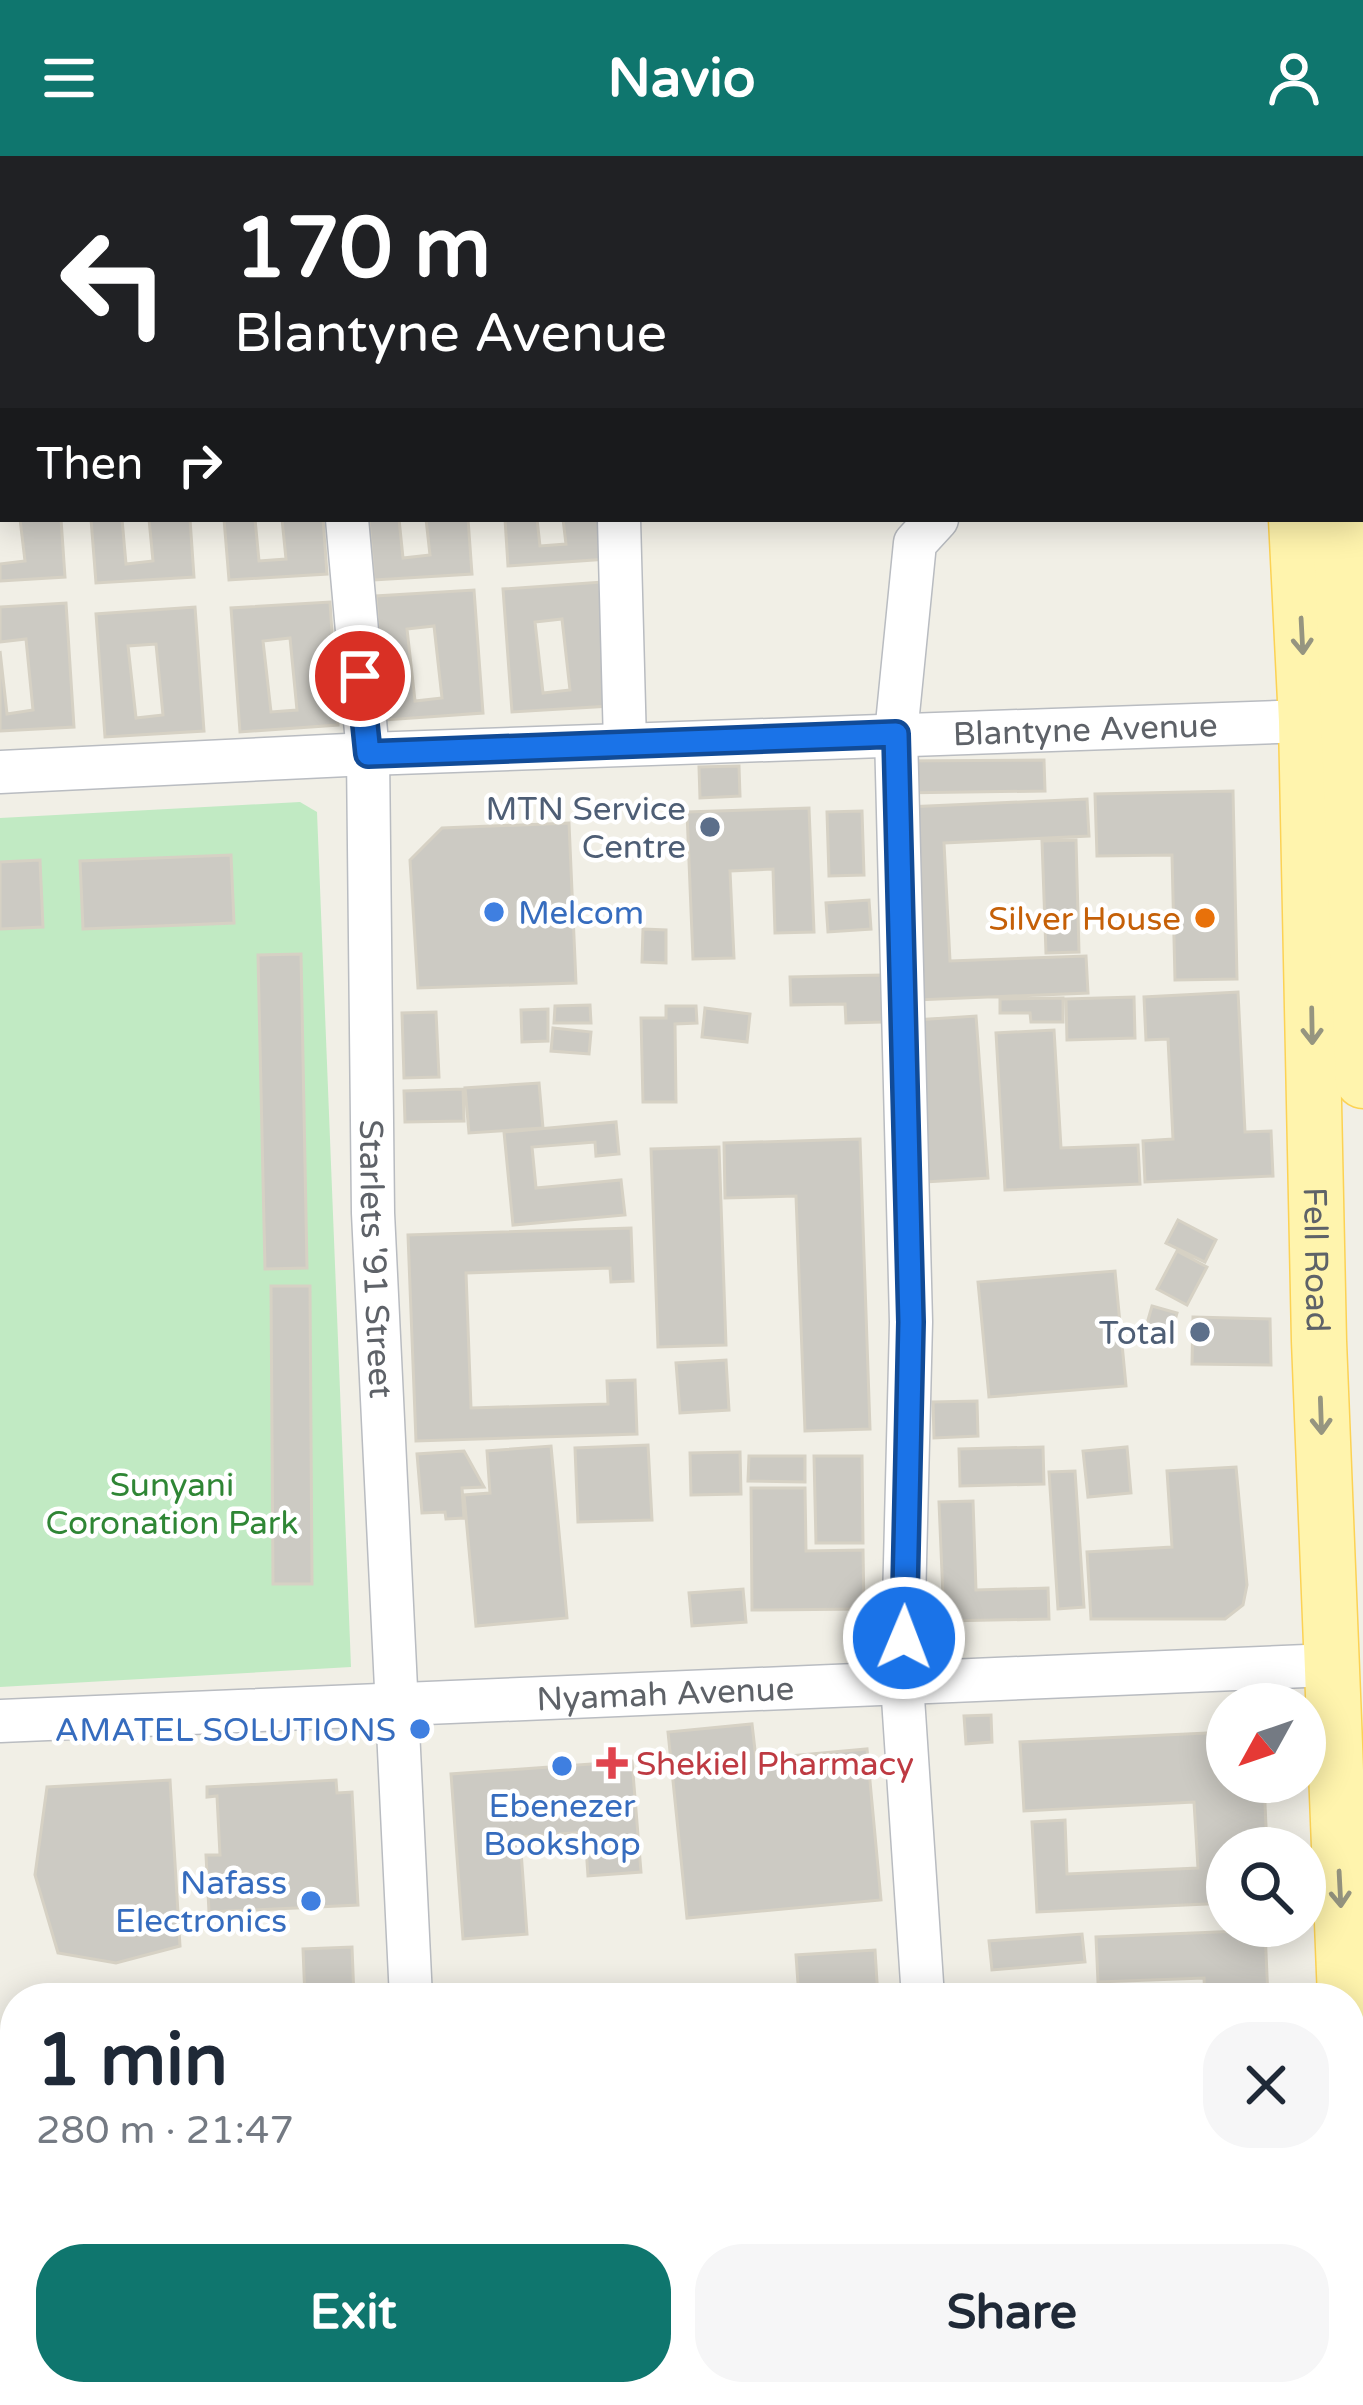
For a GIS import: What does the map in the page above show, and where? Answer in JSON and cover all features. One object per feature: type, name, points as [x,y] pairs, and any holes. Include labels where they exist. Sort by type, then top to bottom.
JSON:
[{"type":"main road","name":"Fell Road","points":[[1297,522],[1340,721],[1363,1081]]},
{"type":"main road","name":"Fell Road","points":[[1340,522],[1340,721],[1318,1341],[1344,1983]]},
{"type":"street","name":"Starlets '91 Street","points":[[347,522],[368,754],[373,1213],[410,1983]]},
{"type":"street","points":[[619,522],[625,744]]},
{"type":"street","points":[[922,1983],[902,1683],[911,1322],[896,734],[915,543],[934,522]]},
{"type":"street","name":"Blantyne Avenue","points":[[0,772],[625,744],[1340,721]]},
{"type":"street","name":"Nyamah Avenue","points":[[0,1721],[1330,1665]]},
{"type":"green space","name":"Sunyani Coronation Park","points":[[300,802],[317,812],[351,1667],[0,1687],[0,818]]},
{"type":"building","points":[[20,522],[61,522],[65,577],[0,581],[0,564],[25,561]]},
{"type":"building","points":[[91,522],[122,522],[126,564],[153,561],[149,522],[190,522],[194,577],[96,583]]},
{"type":"building","points":[[224,522],[255,522],[259,561],[286,559],[282,522],[323,522],[327,574],[229,580]]},
{"type":"building","points":[[369,522],[399,522],[403,558],[430,555],[426,522],[468,522],[472,574],[374,580]]},
{"type":"building","points":[[505,522],[537,522],[540,546],[566,544],[563,522],[604,522],[607,559],[508,566]]},
{"type":"building","points":[[602,582],[610,706],[512,712],[503,589]],"holes":[[[562,619],[570,690],[543,693],[535,622]]]},
{"type":"building","points":[[474,590],[483,713],[385,720],[376,596]],"holes":[[[434,626],[442,698],[415,701],[407,629]]]},
{"type":"building","points":[[330,602],[338,725],[240,732],[231,608]],"holes":[[[290,638],[297,710],[271,712],[263,641]]]},
{"type":"building","points":[[66,603],[74,727],[0,731],[0,651],[7,714],[33,710],[26,639],[0,642],[0,607]]},
{"type":"building","points":[[195,607],[204,731],[105,737],[96,614]],"holes":[[[156,644],[163,715],[136,718],[128,646]]]},
{"type":"building","points":[[1044,760],[1045,791],[898,793],[898,761]]},
{"type":"building","points":[[739,766],[740,796],[700,798],[699,767]]},
{"type":"building","name":"Silver House","points":[[1233,791],[1237,979],[1175,980],[1172,855],[1097,856],[1095,794]]},
{"type":"building","points":[[1087,799],[1089,836],[944,843],[950,961],[1086,956],[1088,993],[916,1000],[907,807]]},
{"type":"building","points":[[809,808],[814,932],[775,933],[773,869],[730,871],[734,958],[693,959],[687,812]]},
{"type":"building","points":[[862,811],[864,875],[829,876],[827,812]]},
{"type":"building","points":[[569,823],[576,983],[418,988],[410,860],[442,828]]},
{"type":"building","points":[[1076,840],[1079,952],[1046,953],[1042,841]]},
{"type":"building","points":[[231,855],[234,923],[83,929],[80,861]]},
{"type":"building","points":[[40,860],[43,927],[0,929],[0,862]]},
{"type":"building","points":[[869,900],[871,929],[828,932],[826,903]]},
{"type":"building","points":[[643,929],[666,930],[666,963],[642,962]]},
{"type":"building","points":[[301,954],[307,1268],[265,1269],[258,955]]},
{"type":"building","points":[[881,975],[882,1022],[846,1023],[845,1004],[791,1005],[790,977]]},
{"type":"building","points":[[1238,992],[1245,1132],[1271,1131],[1273,1176],[1145,1182],[1143,1141],[1173,1139],[1168,1039],[1146,1040],[1144,997]]},
{"type":"building","points":[[1134,997],[1135,1038],[1067,1040],[1066,999]]},
{"type":"building","points":[[1063,998],[1063,1022],[1031,1022],[1030,1013],[1000,1013],[1000,999]]},
{"type":"building","points":[[590,1005],[591,1023],[554,1023],[555,1006]]},
{"type":"building","points":[[666,1006],[696,1006],[697,1023],[675,1024],[676,1102],[643,1102],[641,1018],[666,1018]]},
{"type":"building","points":[[705,1008],[750,1014],[747,1042],[702,1037]]},
{"type":"building","points":[[548,1009],[548,1041],[522,1042],[521,1010]]},
{"type":"building","points":[[436,1012],[439,1077],[404,1078],[402,1013]]},
{"type":"building","points":[[976,1016],[988,1178],[926,1182],[915,1020]]},
{"type":"building","points":[[553,1028],[591,1032],[589,1054],[551,1051]]},
{"type":"building","points":[[1054,1030],[1061,1148],[1138,1145],[1140,1184],[1005,1190],[996,1033]]},
{"type":"building","points":[[539,1083],[543,1128],[469,1133],[465,1088]]},
{"type":"building","points":[[463,1089],[464,1121],[405,1122],[404,1091]]},
{"type":"building","points":[[616,1122],[619,1154],[596,1156],[595,1142],[532,1147],[536,1188],[621,1180],[625,1215],[513,1225],[504,1132]]},
{"type":"building","points":[[860,1139],[870,1429],[805,1431],[796,1196],[725,1198],[724,1143]]},
{"type":"building","points":[[719,1147],[726,1345],[658,1347],[651,1149]]},
{"type":"building","points":[[1178,1220],[1216,1240],[1205,1262],[1166,1243]]},
{"type":"building","points":[[631,1228],[633,1281],[611,1282],[610,1268],[466,1273],[471,1408],[608,1404],[607,1381],[635,1380],[637,1434],[416,1441],[408,1235]]},
{"type":"building","points":[[1177,1251],[1207,1267],[1187,1305],[1157,1289]]},
{"type":"building","points":[[1115,1271],[1126,1386],[989,1397],[978,1282]]},
{"type":"building","points":[[271,1286],[310,1286],[312,1584],[273,1584]]},
{"type":"building","points":[[1152,1306],[1177,1313],[1171,1334],[1146,1327]]},
{"type":"building","points":[[1193,1317],[1270,1319],[1271,1365],[1192,1364]]},
{"type":"building","points":[[726,1360],[729,1410],[680,1413],[676,1363]]},
{"type":"building","points":[[977,1401],[978,1436],[934,1438],[933,1402]]},
{"type":"building","points":[[648,1445],[652,1520],[578,1522],[575,1448]]},
{"type":"building","points":[[551,1446],[567,1618],[476,1626],[464,1495],[490,1493],[487,1451]]},
{"type":"building","points":[[1043,1447],[1044,1484],[960,1486],[959,1449]]},
{"type":"building","points":[[1127,1447],[1131,1493],[1088,1497],[1083,1451]]},
{"type":"building","points":[[464,1451],[484,1487],[462,1488],[464,1518],[446,1519],[445,1512],[422,1513],[417,1454]]},
{"type":"building","points":[[740,1452],[741,1494],[691,1495],[690,1453]]},
{"type":"building","points":[[749,1456],[805,1456],[805,1482],[748,1481]]},
{"type":"building","points":[[814,1456],[862,1456],[863,1543],[816,1543]]},
{"type":"building","points":[[1236,1467],[1247,1585],[1243,1605],[1225,1619],[1091,1619],[1087,1552],[1172,1547],[1167,1471]]},
{"type":"building","points":[[1075,1471],[1084,1607],[1058,1609],[1049,1472]]},
{"type":"building","points":[[751,1488],[805,1488],[806,1551],[863,1550],[864,1609],[752,1610]]},
{"type":"building","points":[[973,1501],[976,1590],[1048,1588],[1049,1619],[944,1621],[939,1502]]},
{"type":"building","points":[[743,1589],[746,1622],[692,1626],[689,1593]]},
{"type":"building","points":[[991,1715],[992,1742],[966,1744],[964,1716]]},
{"type":"building","points":[[752,1724],[756,1759],[867,1749],[881,1900],[687,1918],[668,1732]]},
{"type":"building","points":[[1206,1733],[1206,1803],[1265,1803],[1266,1827],[1206,1827],[1206,1904],[1037,1912],[1032,1822],[1065,1820],[1067,1874],[1198,1868],[1194,1802],[1024,1811],[1020,1742]]},
{"type":"building","points":[[632,1761],[641,1872],[588,1876],[585,1832],[520,1837],[527,1934],[463,1939],[451,1774]]},
{"type":"building","points":[[170,1780],[180,1946],[116,1963],[58,1953],[35,1875],[47,1787]]},
{"type":"building","points":[[336,1780],[337,1793],[352,1792],[358,1905],[209,1912],[206,1855],[220,1855],[217,1796],[207,1797],[207,1787]]},
{"type":"building","points":[[1206,1932],[1206,1947],[1266,1947],[1267,1983],[1204,1983],[1204,1978],[1098,1982],[1096,1937]]},
{"type":"building","points":[[1082,1934],[1085,1962],[992,1970],[989,1941]]},
{"type":"building","points":[[352,1947],[353,1983],[304,1983],[303,1949]]},
{"type":"building","points":[[875,1950],[877,1983],[798,1983],[796,1955]]},
{"type":"place","name":"MTN Service Centre","points":[[710,827]]},
{"type":"place","name":"Melcom","points":[[494,912]]},
{"type":"place","name":"Silver House","points":[[1205,918]]},
{"type":"place","name":"Total","points":[[1200,1332]]},
{"type":"place","name":"AMATEL SOLUTIONS","points":[[420,1729]]},
{"type":"place","name":"Shekiel Pharmacy","points":[[612,1763]]},
{"type":"place","name":"Ebenezer Bookshop","points":[[562,1766]]},
{"type":"place","name":"Nafass Electronics","points":[[311,1901]]},
{"type":"route","points":[[360,676],[368,754],[896,734],[911,1322],[904,1638]]}]
